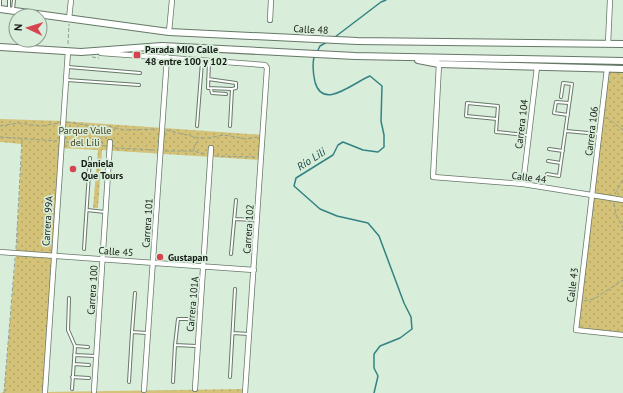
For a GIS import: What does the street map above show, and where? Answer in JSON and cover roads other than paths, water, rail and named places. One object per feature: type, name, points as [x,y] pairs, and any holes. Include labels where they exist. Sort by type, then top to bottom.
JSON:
[{"type":"main road","name":"Calle 48","points":[[48,16],[169,32],[400,42],[623,44]]},
{"type":"main road","points":[[0,47],[81,52],[162,46],[237,51],[401,57],[623,61]]},
{"type":"main road","points":[[401,57],[439,64],[623,70]]},
{"type":"street","points":[[69,19],[71,0]]},
{"type":"street","points":[[169,32],[172,0]]},
{"type":"street","points":[[270,20],[272,0]]},
{"type":"street","points":[[608,44],[610,0]]},
{"type":"street","name":"Carrera 99A","points":[[45,392],[68,51]]},
{"type":"street","points":[[81,52],[209,61]]},
{"type":"street","name":"Carrera 101","points":[[144,390],[167,58]]},
{"type":"street","name":"Carrera 102","points":[[209,61],[266,66],[245,393]]},
{"type":"street","name":"Calle 44","points":[[439,64],[433,177],[523,184],[623,200]]},
{"type":"street","name":"Carrera 104","points":[[523,184],[536,67]]},
{"type":"street","name":"Carrera 106","points":[[593,195],[607,69]]},
{"type":"street","name":"Carrera 100","points":[[94,391],[110,142]]},
{"type":"street","name":"Carrera 101A","points":[[195,389],[211,148]]},
{"type":"street","name":"Calle 43","points":[[593,195],[578,300],[576,330],[623,334]]},
{"type":"street","name":"Calle 45","points":[[0,252],[254,270]]},
{"type":"lane","points":[[0,0],[0,9]]},
{"type":"lane","points":[[197,126],[202,60]]},
{"type":"lane","points":[[209,61],[208,88],[211,89],[212,93],[226,94]]},
{"type":"lane","points":[[67,67],[140,73]]},
{"type":"lane","points":[[208,79],[235,81],[236,86],[232,90],[230,126]]},
{"type":"lane","points":[[66,80],[139,85]]},
{"type":"lane","points":[[547,174],[559,176],[572,84],[563,84],[561,97]]},
{"type":"lane","points":[[211,89],[232,90]]},
{"type":"lane","points":[[568,115],[554,113],[556,102],[569,103]]},
{"type":"lane","points":[[497,119],[466,116],[467,103],[498,106],[497,119],[496,132],[528,135]]},
{"type":"lane","points":[[566,130],[600,134]]},
{"type":"lane","points":[[549,149],[563,151]]},
{"type":"lane","points":[[84,249],[90,158]]},
{"type":"lane","points":[[548,162],[561,163]]},
{"type":"lane","points":[[231,254],[236,200]]},
{"type":"lane","points":[[87,210],[106,212]]},
{"type":"lane","points":[[234,218],[257,220]]},
{"type":"lane","points":[[230,377],[235,289]]},
{"type":"lane","points":[[128,382],[134,294]]},
{"type":"lane","points":[[69,298],[68,330],[75,346],[72,389]]},
{"type":"lane","points":[[173,382],[177,320],[190,319]]},
{"type":"lane","points":[[132,332],[149,333]]},
{"type":"lane","points":[[233,333],[249,334]]},
{"type":"lane","points":[[175,344],[198,346]]},
{"type":"lane","points":[[75,346],[88,347]]},
{"type":"lane","points":[[74,355],[96,356]]},
{"type":"lane","points":[[74,364],[89,365]]},
{"type":"lane","points":[[72,377],[89,378]]},
{"type":"waterway","name":"Río Lili","points":[[335,37],[381,2],[386,0]]},
{"type":"waterway","name":"Río Lili","points":[[317,52],[320,46],[327,42]]},
{"type":"waterway","name":"Río Lili","points":[[314,57],[313,70],[315,82],[319,90],[325,94],[340,92],[370,76],[382,86],[381,121],[384,135],[384,147],[378,152],[363,150],[343,142],[338,145],[333,155],[296,178],[294,186],[320,209],[337,216],[368,223],[379,236],[404,303],[411,317],[412,329],[400,338],[380,346],[374,354],[374,368],[378,376],[374,393]]},
{"type":"place","name":"Parada MIO Calle 48 entre 100 y 102","points":[[137,55]]},
{"type":"place","name":"Daniela Que Tours","points":[[73,169]]},
{"type":"place","name":"Gustapan","points":[[160,257]]},
{"type":"park label","name":"Parque Valle del Lili","points":[[85,136]]}]
